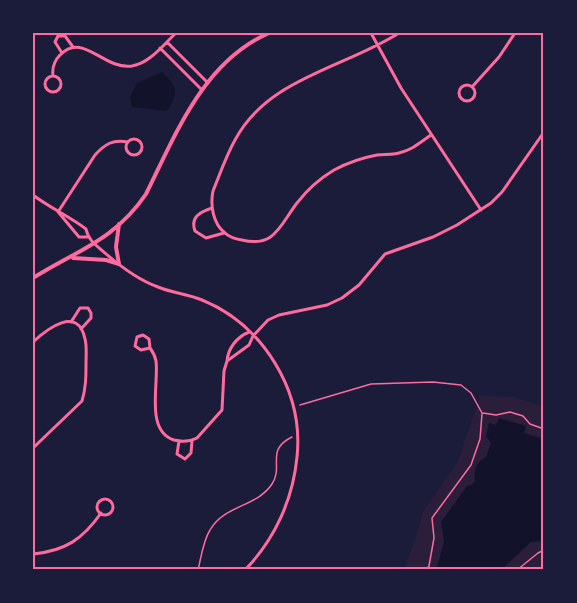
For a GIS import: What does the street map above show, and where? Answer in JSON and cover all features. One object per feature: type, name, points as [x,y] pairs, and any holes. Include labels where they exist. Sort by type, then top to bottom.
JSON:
[{"type":"main road","points":[[33,278],[95,244],[119,225],[146,194],[201,89],[239,51],[269,33]]},
{"type":"main road","points":[[72,258],[106,260],[119,264],[116,248],[119,225]]},
{"type":"street","points":[[62,53],[55,42],[58,36],[65,36],[73,46],[87,49],[112,65],[123,67],[140,64],[176,33]]},
{"type":"street","points":[[371,33],[401,88],[481,210]]},
{"type":"street","points":[[224,233],[212,208],[213,191],[235,140],[249,119],[280,90],[378,46],[399,33]]},
{"type":"street","points":[[472,87],[499,57],[515,33]]},
{"type":"street","points":[[167,42],[208,82]]},
{"type":"street","points":[[53,76],[52,68],[56,60],[73,46]]},
{"type":"street","points":[[160,48],[201,89]]},
{"type":"street","points":[[53,76],[58,77],[61,82],[61,87],[55,92],[50,91],[45,85],[46,80],[53,76]]},
{"type":"street","points":[[463,86],[472,87],[475,94],[472,98],[465,100],[461,97],[460,90],[463,86]]},
{"type":"street","points":[[227,361],[249,345],[253,336],[268,320],[279,315],[327,305],[342,298],[359,285],[385,254],[433,237],[481,210],[502,192],[544,132]]},
{"type":"street","points":[[212,208],[196,215],[195,231],[206,238],[224,233],[250,242],[260,242],[269,238],[283,225],[296,204],[320,179],[350,162],[379,155],[398,154],[431,135]]},
{"type":"street","points":[[58,212],[95,154],[102,147],[109,142],[128,142],[137,139],[142,144],[141,151],[134,155],[129,152],[126,148],[128,142]]},
{"type":"street","points":[[33,195],[58,212],[79,237],[88,237]]},
{"type":"street","points":[[58,212],[70,216],[86,229],[88,237],[119,264],[157,287],[202,300],[231,315],[268,353],[285,383],[297,421],[296,475],[283,515],[256,559],[245,570]]},
{"type":"street","points":[[71,322],[80,308],[88,308],[92,313],[91,318],[81,329]]},
{"type":"street","points":[[33,342],[58,323],[71,322],[81,329],[86,342],[85,390],[82,401],[33,448]]},
{"type":"street","points":[[150,348],[139,349],[134,344],[135,339],[141,335],[149,339],[156,363],[155,406],[159,426],[166,438],[192,441],[222,410],[224,371],[228,353],[236,340],[249,332]]},
{"type":"street","points":[[179,441],[177,453],[185,459],[191,453],[192,441]]},
{"type":"street","points":[[102,499],[110,501],[112,507],[110,512],[100,513],[98,502],[102,499]]},
{"type":"street","points":[[33,554],[50,552],[71,543],[90,530],[100,513]]},
{"type":"path","points":[[544,321],[542,341],[544,359]]},
{"type":"path","points":[[300,405],[371,384],[433,382],[457,384],[473,395],[482,413],[480,439],[471,465],[432,518],[434,538],[429,566],[426,570]]},
{"type":"path","points":[[482,413],[496,415],[510,412],[523,416],[530,424],[544,429]]},
{"type":"path","points":[[198,570],[209,531],[219,518],[261,496],[275,478],[275,455],[280,446],[293,437]]},
{"type":"path","points":[[517,570],[544,550]]},
{"type":"shaded area","points":[[162,72],[172,82],[175,91],[167,111],[132,107],[130,97],[137,83]]},
{"type":"shaded area","points":[[480,396],[514,397],[544,407],[544,570],[404,570],[423,512],[458,461]]},
{"type":"shaded area","points":[[499,418],[526,426],[524,433],[540,438],[544,442],[544,541],[531,542],[502,569],[436,570],[444,542],[441,522],[467,486],[475,481],[476,467],[486,457],[491,443],[486,436],[489,423],[496,425]]}]
